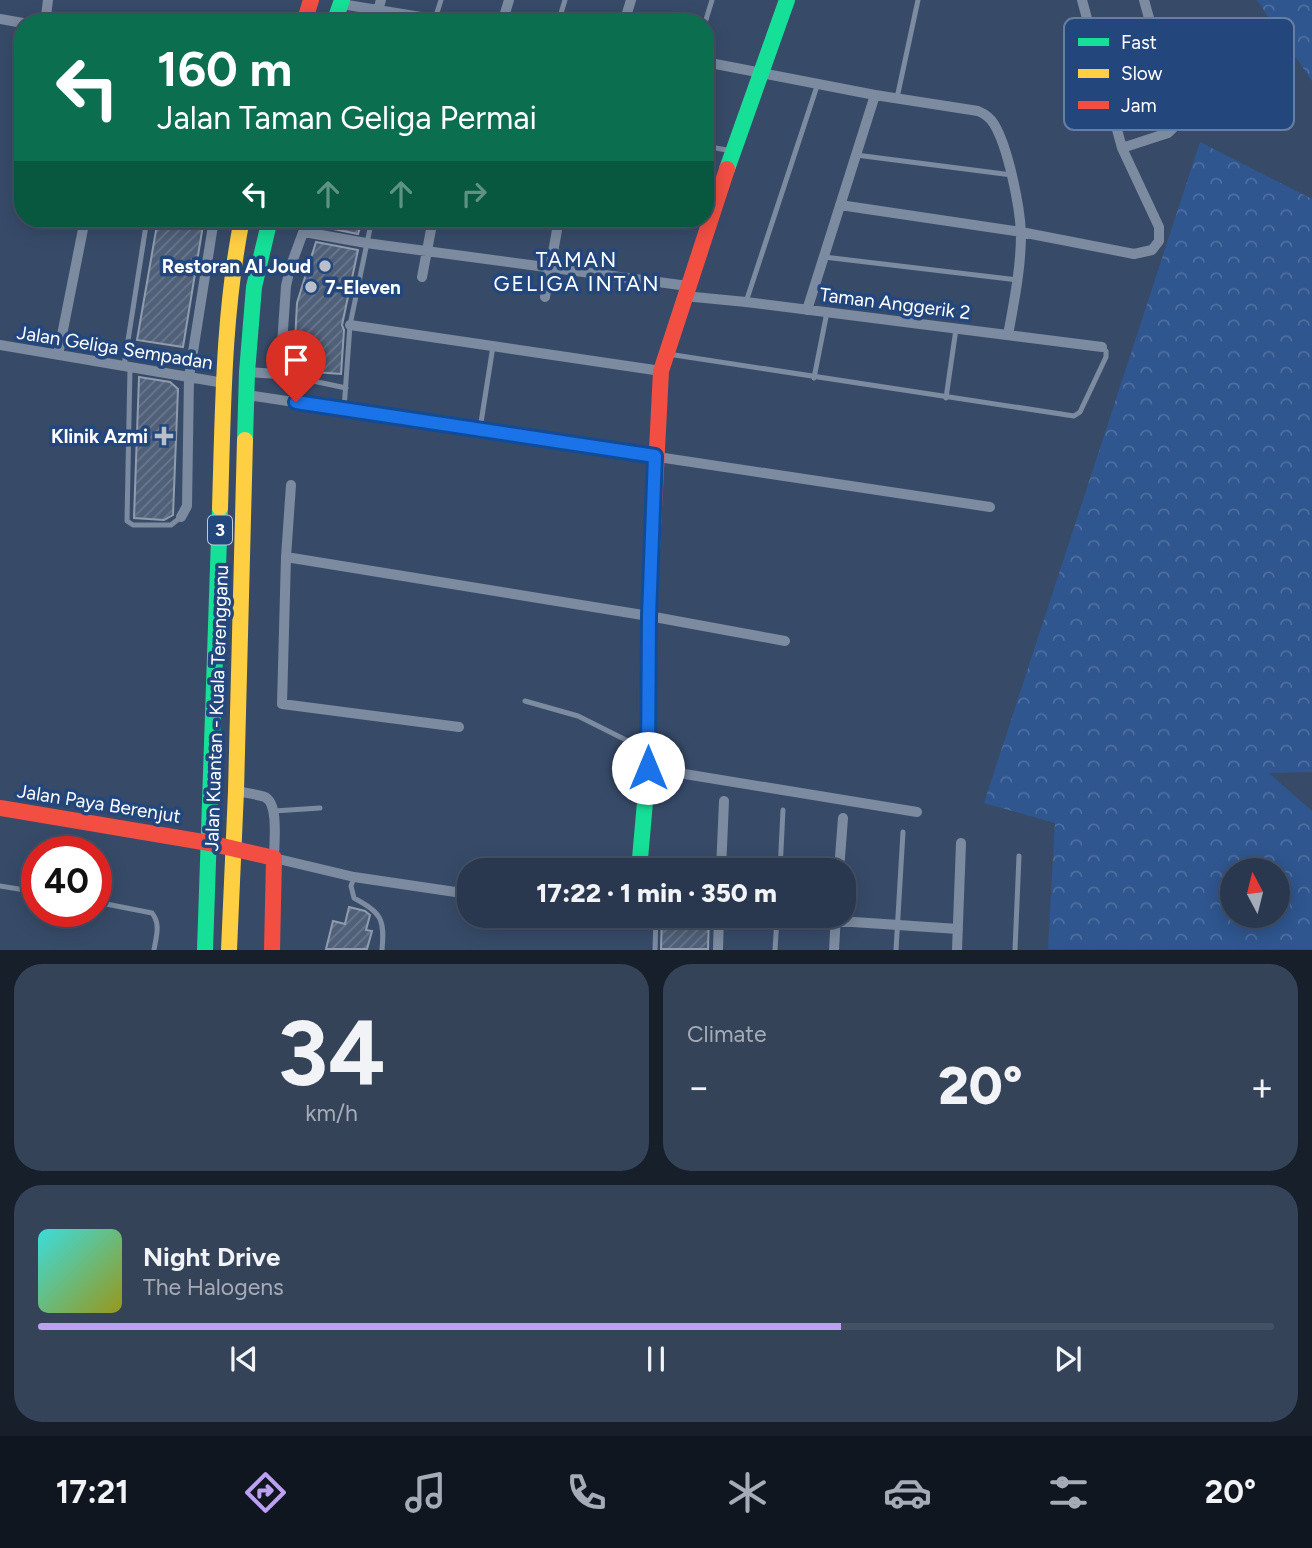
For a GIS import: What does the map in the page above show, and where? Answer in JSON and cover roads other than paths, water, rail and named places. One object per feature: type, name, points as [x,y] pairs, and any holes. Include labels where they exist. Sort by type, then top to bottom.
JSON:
[{"type":"main road","points":[[714,195],[735,151],[787,0]]},
{"type":"main road","name":"Jalan Kuantan - Kuala Terengganu","points":[[205,950],[224,383],[233,265],[240,228]]},
{"type":"main road","name":"Jalan Kuantan - Kuala Terengganu","points":[[229,950],[247,372],[254,287],[268,228]]},
{"type":"main road","points":[[640,858],[648,768],[649,616],[661,371],[686,291],[700,228]]},
{"type":"main road","name":"Jalan Paya Berenjut","points":[[0,808],[209,843],[274,858]]},
{"type":"main road","points":[[272,950],[274,858]]},
{"type":"street","points":[[1082,0],[1087,18]]},
{"type":"street","points":[[1144,0],[1149,18]]},
{"type":"street","points":[[341,2],[379,5],[415,14]]},
{"type":"street","points":[[714,63],[875,95],[978,111],[988,116],[999,132],[1012,174],[1021,232],[1018,280],[1008,335]]},
{"type":"street","points":[[807,310],[875,95]]},
{"type":"street","points":[[841,205],[1021,232],[1134,254],[1152,250],[1158,241],[1159,227],[1122,148],[1117,130]]},
{"type":"street","points":[[1122,148],[1171,130]]},
{"type":"street","points":[[58,355],[83,228]]},
{"type":"street","points":[[181,517],[187,506],[189,377],[213,228]]},
{"type":"street","points":[[247,372],[280,374],[286,286],[306,228]]},
{"type":"street","points":[[422,277],[431,228]]},
{"type":"street","points":[[545,297],[557,228]]},
{"type":"street","name":"Taman Anggerik 2","points":[[304,232],[366,243],[550,267],[746,302],[1102,347]]},
{"type":"street","points":[[349,325],[661,371]]},
{"type":"street","name":"Jalan Geliga Sempadan","points":[[0,345],[224,383]]},
{"type":"street","points":[[247,395],[990,507]]},
{"type":"street","points":[[291,485],[282,704],[459,727]]},
{"type":"street","points":[[286,557],[785,640]]},
{"type":"street","points":[[648,768],[917,812]]},
{"type":"street","points":[[236,791],[264,797],[271,802],[274,811],[274,858],[354,877],[457,892]]},
{"type":"street","points":[[722,858],[724,801]]},
{"type":"street","points":[[840,858],[843,818]]},
{"type":"street","points":[[957,950],[961,843]]},
{"type":"street","points":[[856,920],[958,929]]},
{"type":"street","points":[[718,950],[719,928]]},
{"type":"street","points":[[834,950],[835,928]]},
{"type":"lane","points":[[897,98],[918,0]]},
{"type":"lane","points":[[746,302],[818,83]]},
{"type":"lane","points":[[714,148],[735,151]]},
{"type":"lane","points":[[856,155],[1012,174]]},
{"type":"lane","points":[[146,228],[127,366],[127,522],[133,525],[171,525],[181,517]]},
{"type":"lane","points":[[344,409],[349,325],[370,228]]},
{"type":"lane","points":[[824,257],[1018,280]]},
{"type":"lane","points":[[814,378],[827,312]]},
{"type":"lane","points":[[946,398],[956,329]]},
{"type":"lane","points":[[480,430],[493,346]]},
{"type":"lane","points":[[665,354],[1074,416],[1080,412],[1106,357],[1106,351],[1102,347]]},
{"type":"lane","points":[[280,374],[346,388]]},
{"type":"lane","points":[[526,701],[578,716],[628,741],[648,768]]},
{"type":"lane","points":[[274,811],[320,808]]},
{"type":"lane","points":[[781,858],[783,810]]},
{"type":"lane","points":[[896,950],[903,832]]},
{"type":"lane","points":[[1015,950],[1019,856]]},
{"type":"lane","points":[[354,877],[351,886],[354,898],[373,908],[384,926],[382,950]]},
{"type":"lane","points":[[0,886],[21,889]]},
{"type":"lane","points":[[112,905],[152,913],[157,918],[154,950]]},
{"type":"lane","points":[[655,950],[656,928]]},
{"type":"lane","points":[[775,950],[776,928]]},
{"type":"place","name":"Restoran Al Joud","points":[[325,266]]},
{"type":"place","name":"7-Eleven","points":[[311,287]]},
{"type":"place","name":"Klinik Azmi","points":[[164,436]]},
{"type":"district","name":"TAMAN GELIGA INTAN","points":[[577,272]]}]
